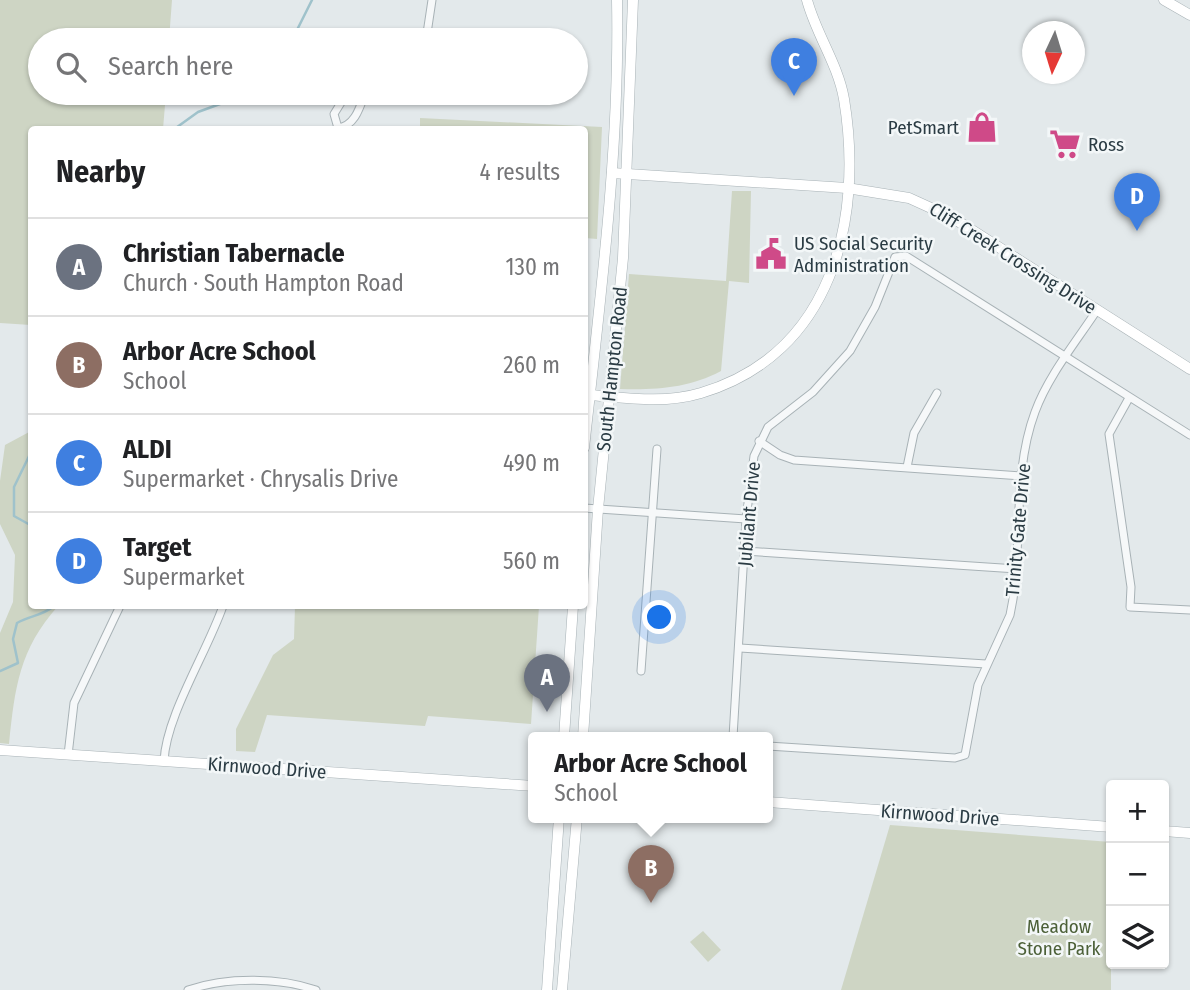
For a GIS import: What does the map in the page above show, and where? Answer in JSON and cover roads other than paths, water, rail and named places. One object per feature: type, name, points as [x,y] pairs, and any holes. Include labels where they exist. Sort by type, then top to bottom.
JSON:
[{"type":"street","points":[[428,28],[432,0]]},
{"type":"street","name":"South Hampton Road","points":[[588,386],[605,257],[612,173],[618,58],[617,0]]},
{"type":"street","name":"South Hampton Road","points":[[583,732],[598,509],[623,258],[633,0]]},
{"type":"street","points":[[588,394],[673,398],[700,393],[752,369],[779,349],[808,318],[832,275],[843,235],[847,188],[849,151],[844,96],[807,0]]},
{"type":"street","points":[[1164,0],[1190,15]]},
{"type":"street","points":[[337,126],[334,114],[340,105]]},
{"type":"street","points":[[347,126],[354,119],[360,105]]},
{"type":"street","name":"Cliff Creek Crossing Drive","points":[[612,173],[847,188],[899,195],[929,205],[1190,369]]},
{"type":"street","points":[[605,257],[623,258]]},
{"type":"street","name":"Jubilant Drive","points":[[733,732],[752,461],[759,441],[773,422],[813,392],[850,351],[875,307],[895,257],[906,257],[1066,359]]},
{"type":"street","name":"Trinity Gate Drive","points":[[773,746],[961,757],[966,752],[974,705],[986,664],[1010,615],[1017,569],[1021,476],[1035,412],[1097,310]]},
{"type":"street","points":[[1066,359],[1190,435]]},
{"type":"street","points":[[907,467],[915,433],[937,393]]},
{"type":"street","points":[[1129,398],[1110,433],[1131,587],[1130,607],[1190,610]]},
{"type":"street","points":[[759,441],[780,455],[794,460],[1021,476]]},
{"type":"street","points":[[641,671],[657,449]]},
{"type":"street","points":[[588,508],[747,519]]},
{"type":"street","points":[[745,551],[1017,569]]},
{"type":"street","points":[[68,755],[74,703],[119,609]]},
{"type":"street","points":[[163,761],[167,733],[206,652],[222,609]]},
{"type":"street","points":[[564,732],[573,609]]},
{"type":"street","points":[[740,648],[986,664]]},
{"type":"street","name":"Kirnwood Drive","points":[[0,750],[528,786]]},
{"type":"street","name":"Kirnwood Drive","points":[[773,802],[1106,827]]},
{"type":"street","points":[[547,990],[559,823]]},
{"type":"street","points":[[562,990],[576,823]]},
{"type":"street","points":[[1169,831],[1190,832]]},
{"type":"street","points":[[188,990],[219,981],[238,986],[275,982],[316,990]]},
{"type":"waterway","points":[[298,28],[312,0]]},
{"type":"waterway","points":[[179,126],[198,112],[217,105]]},
{"type":"waterway","points":[[28,458],[14,487],[14,516],[28,524]]},
{"type":"waterway","points":[[0,671],[18,663],[13,639],[17,623],[50,609]]},
{"type":"place","name":"ALDI","points":[[794,96]]},
{"type":"place","name":"PetSmart","points":[[982,127]]},
{"type":"place","name":"Ross","points":[[1065,144]]},
{"type":"place","name":"Target","points":[[1137,231]]},
{"type":"place","name":"US Social Security Administration","points":[[771,254]]},
{"type":"place","name":"Christian Tabernacle","points":[[547,712]]},
{"type":"place","name":"Arbor Acre School","points":[[651,903]]},
{"type":"park label","name":"Meadow Stone Park","points":[[1059,937]]}]
